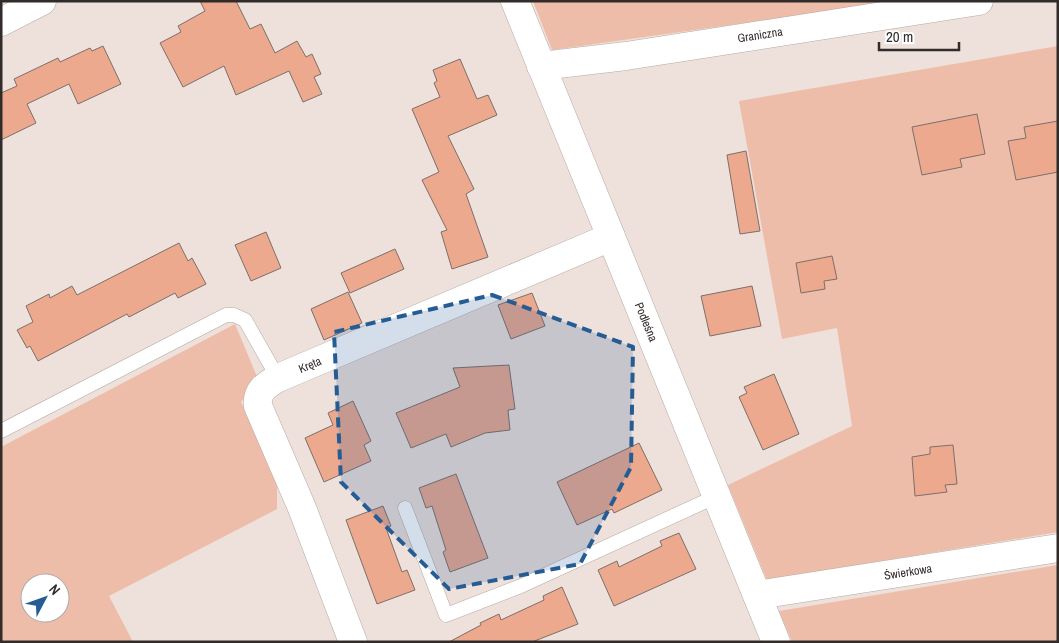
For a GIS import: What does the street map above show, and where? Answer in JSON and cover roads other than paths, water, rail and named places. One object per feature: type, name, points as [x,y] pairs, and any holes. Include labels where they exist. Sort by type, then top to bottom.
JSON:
[{"type":"street","points":[[1,22],[42,1]]},
{"type":"street","name":"Podleśna","points":[[515,1],[776,642]]},
{"type":"street","name":"Graniczna","points":[[541,66],[626,56],[979,1]]},
{"type":"street","name":"Kręta","points":[[353,642],[302,508],[258,406],[258,394],[264,387],[278,378],[611,237]]},
{"type":"street","name":"Świerkowa","points":[[757,595],[1058,548]]},
{"type":"lane","points":[[1,432],[226,315],[234,315],[245,320],[278,378]]},
{"type":"lane","points":[[405,508],[446,615],[521,586],[716,496]]}]
